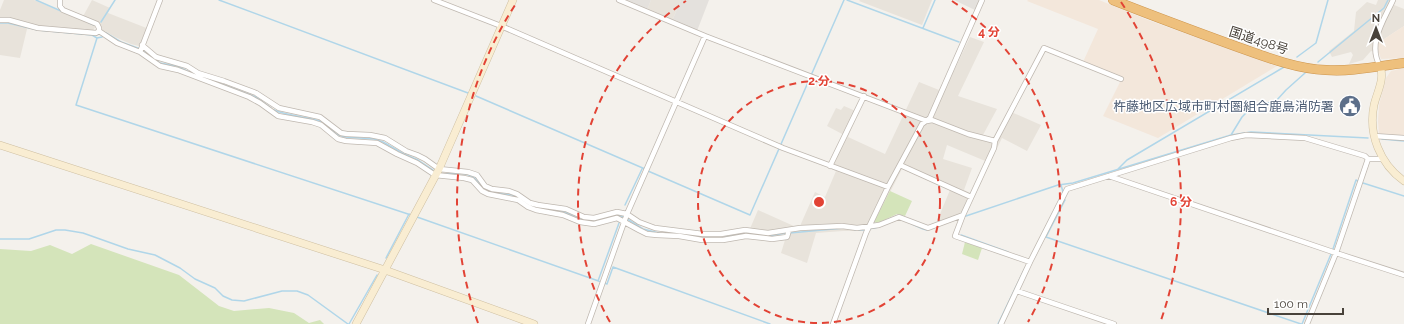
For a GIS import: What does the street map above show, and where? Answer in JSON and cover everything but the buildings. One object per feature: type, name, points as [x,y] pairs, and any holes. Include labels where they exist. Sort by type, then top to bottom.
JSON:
[{"type":"highway","name":"国道498号","points":[[1112,0],[1172,24],[1261,55],[1298,66],[1324,70],[1346,71],[1404,63]]},
{"type":"street","points":[[60,0],[60,6],[63,10],[97,24],[102,34]]},
{"type":"street","points":[[140,52],[160,0]]},
{"type":"street","points":[[434,0],[501,26],[777,146],[888,187]]},
{"type":"street","points":[[356,324],[437,172],[513,0]]},
{"type":"street","points":[[618,0],[705,36],[927,121],[932,120],[968,134],[995,141]]},
{"type":"street","points":[[833,324],[866,233],[888,187],[922,124],[930,118],[982,0]]},
{"type":"street","points":[[1393,0],[1376,38],[1375,54],[1380,66],[1382,77],[1374,106],[1372,122],[1374,136],[1383,159],[1389,168],[1404,181]]},
{"type":"street","points":[[0,20],[9,20],[38,28],[102,34],[117,43],[140,52],[160,66],[178,70],[249,97],[278,116],[321,125],[338,138],[377,143],[401,157],[437,172],[472,180],[482,191],[488,194],[518,200],[528,208],[563,215],[580,222],[594,224],[617,218],[648,234],[679,236],[702,240],[723,240],[746,236],[772,239],[787,237],[789,230]]},
{"type":"street","points":[[588,324],[624,221],[705,36]]},
{"type":"street","points":[[142,45],[156,57],[187,66],[198,73],[224,81],[256,94],[279,108],[320,117],[341,132],[385,138],[406,152],[425,159],[437,172],[468,172],[477,175],[485,186],[492,189],[509,191],[517,194],[530,203],[566,209],[584,217],[594,218],[617,212],[627,214],[639,222],[655,228],[703,234],[721,234],[745,230],[768,233],[842,226],[857,228],[870,225],[879,225],[899,217],[928,228],[962,217]]},
{"type":"street","points":[[1030,262],[955,236],[971,196],[994,148],[995,141],[1044,48],[1121,79]]},
{"type":"street","points":[[830,166],[864,96]]},
{"type":"street","points":[[1001,324],[1067,189],[1231,138],[1246,135],[1305,138],[1365,156],[1368,159],[1383,159]]},
{"type":"street","points":[[1374,136],[1404,138]]},
{"type":"street","points":[[0,145],[385,270],[534,324]]},
{"type":"street","points":[[1307,324],[1336,253],[1368,159]]},
{"type":"street","points":[[900,165],[971,196]]},
{"type":"street","points":[[1110,176],[1404,275]]},
{"type":"street","points":[[1017,291],[1114,324]]},
{"type":"shaded area","points":[[4,0],[34,0],[81,20],[92,0],[110,8],[108,13],[149,29],[143,47],[131,44],[115,37],[96,26],[92,32],[38,27],[29,24],[20,58],[0,55],[0,10]]},
{"type":"shaded area","points":[[622,0],[651,0],[647,10]]},
{"type":"shaded area","points":[[651,0],[681,0],[672,21],[647,10]]},
{"type":"shaded area","points":[[681,0],[709,0],[697,31],[672,21]]},
{"type":"shaded area","points":[[932,0],[922,25],[859,1]]},
{"type":"shaded area","points":[[954,0],[980,0],[975,10]]},
{"type":"shaded area","points":[[1099,0],[1148,20],[1277,66],[1158,138],[1103,116],[1122,78],[1083,62],[1098,29],[1027,1]]},
{"type":"shaded area","points":[[1378,0],[1396,0],[1394,5],[1404,9],[1404,26],[1378,43],[1379,53],[1371,51],[1363,60],[1349,64],[1353,55],[1351,52],[1332,57],[1329,51],[1354,31],[1356,12],[1367,2],[1376,5]]},
{"type":"shaded area","points":[[1404,26],[1404,58],[1381,59],[1378,43]]},
{"type":"shaded area","points":[[970,37],[984,42],[958,96],[997,109],[983,135],[995,139],[1009,111],[1041,125],[1027,151],[1002,138],[990,163],[947,145],[943,159],[972,168],[964,190],[975,195],[965,216],[935,226],[950,190],[902,169],[870,231],[816,233],[807,263],[781,253],[785,240],[765,241],[746,238],[758,210],[796,227],[800,226],[815,192],[825,197],[836,171],[827,167],[844,135],[827,126],[836,108],[841,110],[844,106],[858,112],[848,137],[885,154],[919,82],[944,92]]},
{"type":"shaded area","points":[[1404,68],[1404,136],[1379,135],[1379,105],[1386,78],[1391,71]]},
{"type":"green space","points":[[890,191],[912,201],[905,216],[897,214],[878,223],[874,222]]},
{"type":"green space","points":[[965,242],[982,248],[978,260],[962,254]]},
{"type":"green space","points":[[91,244],[179,275],[219,306],[234,311],[269,308],[294,313],[309,323],[320,320],[324,324],[0,324],[0,249],[31,251],[50,245],[72,254]]},
{"type":"waterway","points":[[36,0],[61,11]]},
{"type":"waterway","points":[[101,22],[115,0]]},
{"type":"waterway","points":[[219,0],[468,93]]},
{"type":"waterway","points":[[648,171],[750,215],[844,0]]},
{"type":"waterway","points":[[847,0],[959,42]]},
{"type":"waterway","points":[[923,28],[935,0]]},
{"type":"waterway","points":[[1297,57],[1316,43],[1328,0]]},
{"type":"waterway","points":[[1318,62],[1384,8],[1388,0]]},
{"type":"waterway","points":[[0,23],[8,23],[38,30],[92,35],[97,38],[103,36]]},
{"type":"waterway","points":[[89,23],[94,25]]},
{"type":"waterway","points":[[106,33],[121,42],[143,50],[147,55]]},
{"type":"waterway","points":[[97,38],[76,105],[408,214]]},
{"type":"waterway","points":[[155,60],[160,63],[177,66],[191,73]]},
{"type":"waterway","points":[[1118,169],[1127,160],[1284,67]]},
{"type":"waterway","points":[[1231,135],[1242,117],[1248,111],[1255,106],[1276,101],[1305,73]]},
{"type":"waterway","points":[[208,79],[256,97],[271,108]]},
{"type":"waterway","points":[[476,96],[645,169]]},
{"type":"waterway","points":[[274,110],[323,122]]},
{"type":"waterway","points":[[326,124],[336,134],[345,137],[374,139],[383,142],[418,160],[433,170]]},
{"type":"waterway","points":[[963,217],[1058,185],[1073,183],[1231,135],[1251,132],[1368,138]]},
{"type":"waterway","points":[[1382,139],[1404,141]]},
{"type":"waterway","points":[[625,205],[642,169]]},
{"type":"waterway","points":[[442,174],[462,173],[470,175],[489,192],[512,195],[519,198]]},
{"type":"waterway","points":[[1333,249],[1356,180],[1358,181]]},
{"type":"waterway","points":[[1363,183],[1404,196]]},
{"type":"waterway","points":[[1061,185],[1063,192]]},
{"type":"waterway","points":[[1065,200],[1046,237],[1301,324]]},
{"type":"waterway","points":[[531,206],[562,211],[582,220],[594,220],[616,215],[624,217],[643,229],[659,233]]},
{"type":"waterway","points":[[386,258],[409,214],[411,215]]},
{"type":"waterway","points":[[417,217],[607,284],[613,267],[770,324]]},
{"type":"waterway","points":[[598,281],[619,223]]},
{"type":"waterway","points":[[912,224],[927,230]]},
{"type":"waterway","points":[[869,229],[879,227]]},
{"type":"waterway","points":[[790,233],[844,228]]},
{"type":"waterway","points":[[0,239],[29,239],[56,230],[83,233],[128,249],[155,255],[180,268],[195,279],[215,288],[223,296],[232,300],[244,301],[282,291],[297,291],[308,295],[348,324]]},
{"type":"waterway","points":[[855,230],[866,230]]},
{"type":"waterway","points":[[675,234],[722,238],[745,233],[768,236],[786,233]]},
{"type":"waterway","points":[[961,235],[1008,252]]},
{"type":"waterway","points":[[1302,324],[1331,254]]},
{"type":"waterway","points":[[998,324],[1025,268]]},
{"type":"waterway","points":[[349,324],[377,275]]},
{"type":"place","name":"杵藤地区広域市町村圏組合鹿島消防署","points":[[1350,106]]}]
